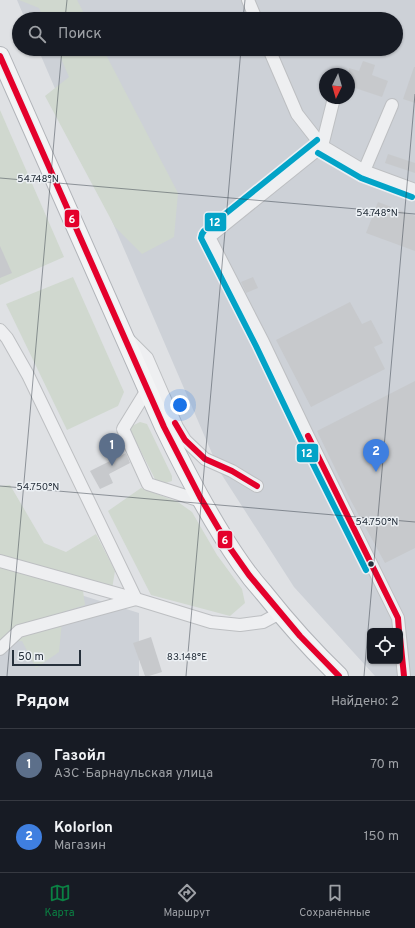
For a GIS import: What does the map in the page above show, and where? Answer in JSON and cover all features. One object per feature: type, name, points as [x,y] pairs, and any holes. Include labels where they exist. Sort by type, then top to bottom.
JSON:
[{"type":"highway","points":[[0,56],[147,390],[201,501],[241,565],[300,637],[339,676]]},
{"type":"street","points":[[248,0],[253,12]]},
{"type":"street","points":[[272,56],[297,114],[322,146],[364,171],[415,190]]},
{"type":"street","points":[[332,104],[322,146],[209,236],[263,342],[398,618],[403,673]]},
{"type":"street","points":[[364,171],[392,105]]},
{"type":"street","points":[[0,330],[28,375],[136,599]]},
{"type":"street","points":[[123,334],[147,358],[177,427],[185,440],[205,459],[232,471],[257,486]]},
{"type":"street","points":[[147,390],[123,430],[148,484],[201,501]]},
{"type":"street","points":[[0,561],[136,599],[211,622],[240,625],[263,622],[280,613]]},
{"type":"street","points":[[0,649],[19,631],[136,599]]},
{"type":"shaded area","points":[[17,0],[415,0],[415,676],[375,676],[294,587],[220,472],[41,56],[403,56],[403,12],[22,12]]},
{"type":"shaded area","points":[[19,0],[77,0],[83,12],[41,12],[39,8]]},
{"type":"shaded area","points":[[60,56],[107,56],[178,193],[174,237],[142,254],[115,227],[45,96],[69,77]]},
{"type":"shaded area","points":[[0,110],[64,257],[0,285]]},
{"type":"shaded area","points":[[73,277],[124,392],[118,406],[67,430],[6,304]]},
{"type":"shaded area","points":[[140,422],[147,424],[172,476],[172,481],[163,484],[156,481],[132,434],[130,427]]},
{"type":"shaded area","points":[[10,485],[44,543],[66,552],[96,534],[115,571],[112,589],[0,557],[0,486]]},
{"type":"shaded area","points":[[141,488],[178,502],[192,512],[217,555],[242,589],[245,603],[230,616],[151,595],[108,511]]},
{"type":"shaded area","points":[[0,566],[83,591],[85,605],[63,612],[59,652],[36,668],[22,641],[0,642]]},
{"type":"shaded area","points":[[0,570],[139,613],[139,676],[0,676]]},
{"type":"building","points":[[363,61],[375,65],[372,75],[388,81],[382,97],[355,88],[355,70],[359,71]]},
{"type":"building","points":[[415,67],[415,103],[403,99]]},
{"type":"building","points":[[388,154],[415,163],[415,173],[385,163]]},
{"type":"building","points":[[378,202],[415,216],[415,251],[366,233]]},
{"type":"building","points":[[0,246],[12,273],[0,278]]},
{"type":"building","points":[[253,277],[258,288],[246,293],[241,282]]},
{"type":"building","points":[[350,302],[362,324],[371,320],[383,343],[374,347],[385,369],[311,407],[276,340]]},
{"type":"building","points":[[415,381],[415,548],[385,563],[350,499],[317,431]]},
{"type":"building","points":[[126,453],[130,463],[109,474],[113,483],[100,489],[90,471]]},
{"type":"building","points":[[151,637],[162,672],[145,676],[133,643]]},
{"type":"transit line","name":"6","points":[[0,56],[164,427],[200,497],[230,548],[249,575],[300,636],[339,676]]},
{"type":"transit line","name":"12","points":[[317,140],[204,231],[201,238],[366,570]]},
{"type":"transit line","name":"12","points":[[318,153],[361,178],[412,197]]},
{"type":"transit line","name":"6","points":[[175,423],[185,440],[205,459],[232,471],[257,486]]},
{"type":"transit line","name":"6","points":[[308,436],[398,618],[399,628]]},
{"type":"transit line","name":"6","points":[[403,664],[404,676]]},
{"type":"place","name":"Газойл","points":[[112,466]]},
{"type":"place","name":"Kolorlon","points":[[376,472]]}]
